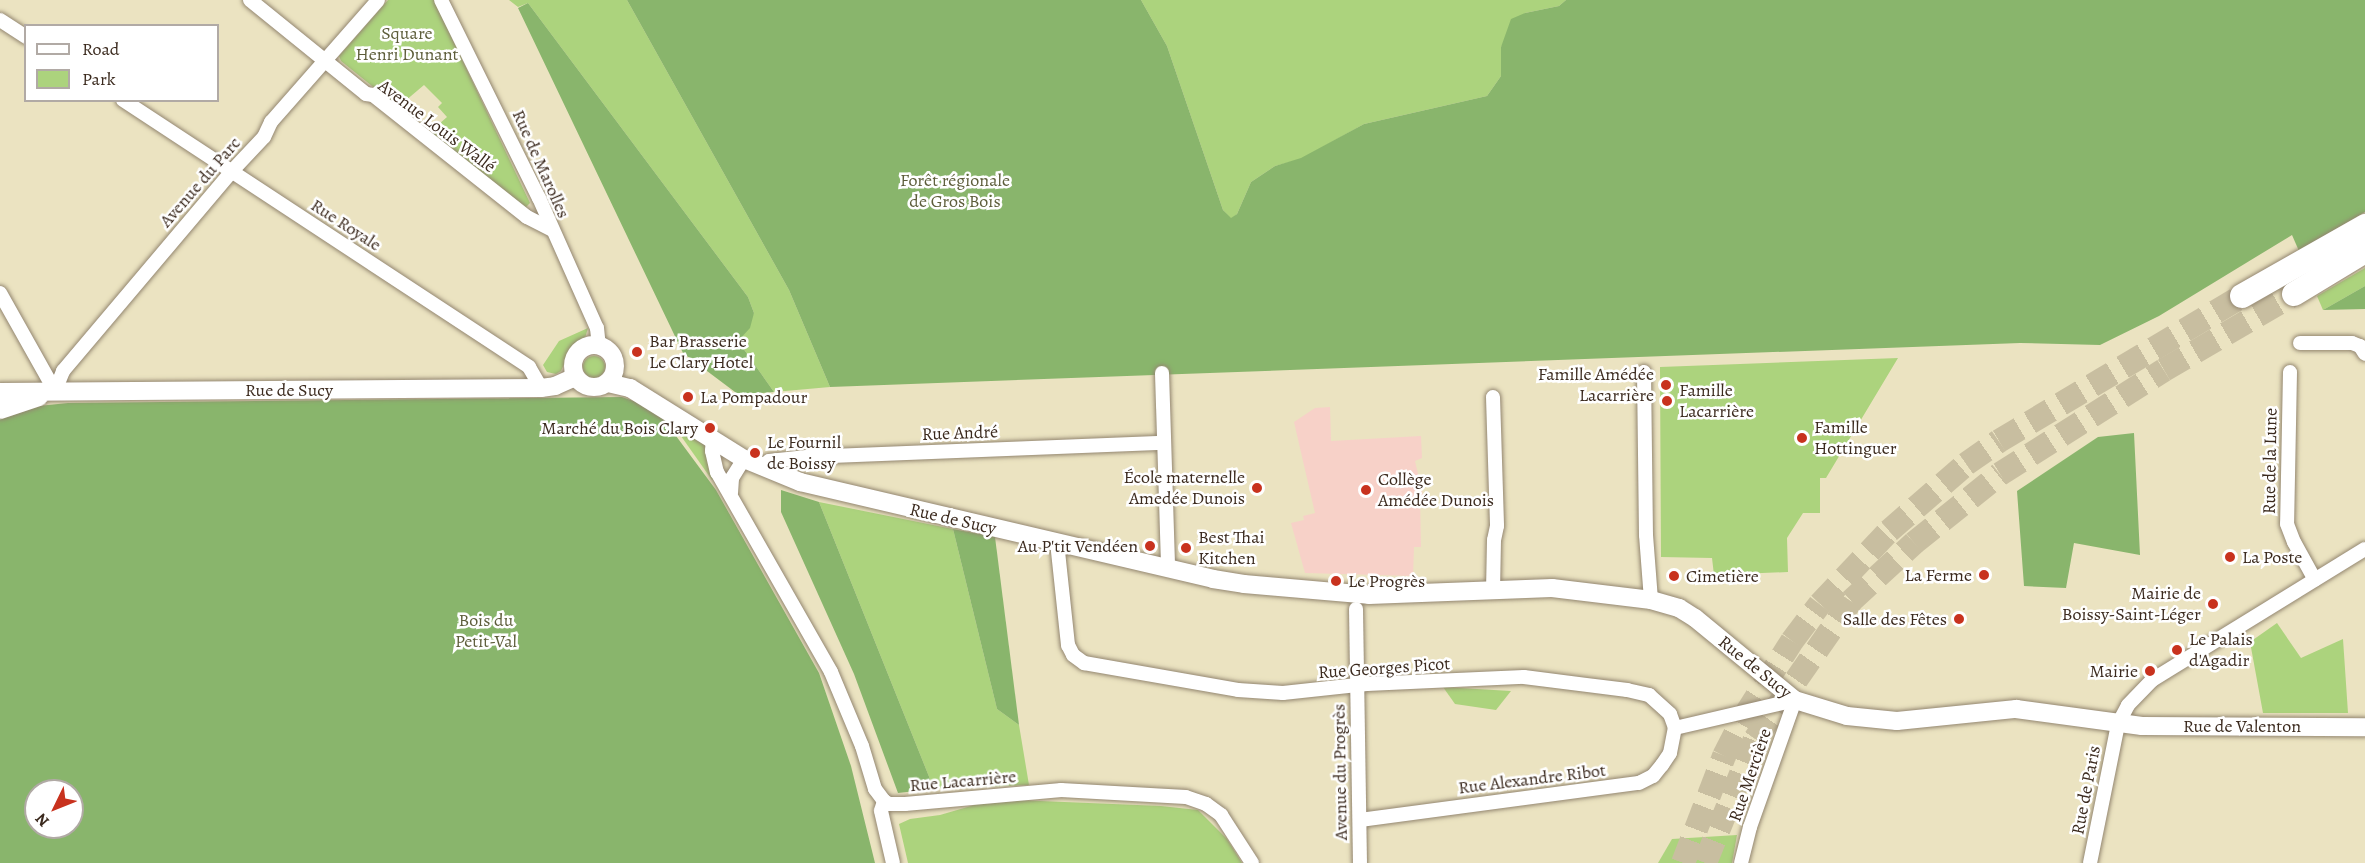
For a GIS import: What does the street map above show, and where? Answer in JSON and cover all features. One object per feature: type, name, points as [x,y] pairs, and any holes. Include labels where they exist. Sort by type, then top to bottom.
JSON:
[{"type":"highway","points":[[2242,296],[2365,226]]},
{"type":"highway","points":[[2294,294],[2365,251]]},
{"type":"main road","points":[[599,346],[610,353],[612,377],[592,388],[579,382],[575,377],[573,363],[575,356],[585,347],[599,346]]},
{"type":"main road","name":"Rue de Sucy","points":[[0,392],[541,388],[555,386],[575,377]]},
{"type":"main road","name":"Rue de Sucy","points":[[612,377],[744,459],[762,468],[841,494],[1244,584],[1301,589],[1358,588],[1398,594],[1551,588],[1651,600],[1679,608],[1695,618],[1795,700],[1847,716],[1887,721],[2016,709],[2118,724]]},
{"type":"main road","points":[[0,410],[55,391]]},
{"type":"main road","name":"Rue de Valenton","points":[[2118,724],[2365,727]]},
{"type":"street","name":"Avenue Louis Wallé","points":[[250,0],[527,217],[551,229]]},
{"type":"street","name":"Avenue du Parc","points":[[55,391],[63,371],[231,172],[264,137],[272,122],[378,0]]},
{"type":"street","name":"Rue de Marolles","points":[[441,0],[476,76],[498,112],[597,328],[599,346]]},
{"type":"street","points":[[0,20],[24,36]]},
{"type":"street","name":"Rue Royale","points":[[126,102],[529,367],[541,388]]},
{"type":"street","points":[[0,293],[55,391]]},
{"type":"street","points":[[2300,343],[2352,343],[2360,346],[2365,354]]},
{"type":"street","points":[[1644,372],[1646,535],[1651,600]]},
{"type":"street","name":"Rue de la Lune","points":[[2290,372],[2287,524],[2315,580]]},
{"type":"street","points":[[1162,374],[1168,568]]},
{"type":"street","points":[[1493,397],[1497,526],[1494,540],[1493,590]]},
{"type":"street","name":"Rue Lacarrière","points":[[713,439],[712,451],[717,472],[831,672],[851,716],[875,789],[884,801],[889,804],[905,804],[1061,790],[1186,797],[1206,804],[1221,815],[1252,863]]},
{"type":"street","name":"Rue André","points":[[762,468],[769,461],[807,457],[1163,443]]},
{"type":"street","points":[[731,493],[732,478],[744,459]]},
{"type":"street","name":"Rue Georges Picot","points":[[1058,542],[1068,645],[1073,655],[1084,663],[1238,690],[1283,693],[1356,686],[1524,677],[1628,690],[1649,695],[1660,702],[1670,714],[1675,728]]},
{"type":"street","points":[[2118,724],[2128,705],[2146,686],[2365,549]]},
{"type":"street","name":"Avenue du Progrès","points":[[1356,609],[1360,863]]},
{"type":"street","points":[[1675,728],[1795,700]]},
{"type":"street","name":"Rue Mercière","points":[[1741,863],[1750,827],[1795,700]]},
{"type":"street","name":"Rue de Paris","points":[[2090,863],[2118,724]]},
{"type":"street","name":"Rue Alexandre Ribot","points":[[1360,820],[1639,783],[1653,776],[1670,753],[1675,728]]},
{"type":"street","points":[[884,801],[881,811],[893,863]]},
{"type":"shaded area","name":"Collège Amédée Dunois","points":[[1330,407],[1331,441],[1421,436],[1422,458],[1415,461],[1423,495],[1420,496],[1421,547],[1414,547],[1413,576],[1305,573],[1291,523],[1304,520],[1303,516],[1315,513],[1294,422],[1315,408]]},
{"type":"green space","name":"Square Henri Dunant","points":[[388,0],[434,0],[530,203],[525,208],[430,132],[447,117],[438,107],[442,103],[424,85],[398,107],[341,61],[339,56]]},
{"type":"green space","points":[[509,0],[627,0],[789,290],[830,387],[774,392],[738,341],[754,313],[748,297],[528,3],[518,7]]},
{"type":"green space","name":"Forêt régionale de Gros Bois","points":[[627,0],[1141,0],[1167,46],[1223,210],[1231,218],[1237,214],[1251,182],[1275,166],[1301,158],[1364,124],[1487,96],[1501,76],[1501,47],[1511,19],[1525,13],[1559,6],[1566,0],[2365,0],[2365,212],[2299,251],[2292,235],[2159,316],[2100,345],[2020,343],[830,387],[789,290]]},
{"type":"green space","points":[[1141,0],[1566,0],[1559,6],[1525,13],[1501,47],[1501,76],[1487,96],[1364,124],[1301,159],[1275,166],[1251,182],[1237,214],[1231,219],[1223,210],[1167,46]]},
{"type":"green space","points":[[528,3],[748,297],[754,313],[750,328],[738,341],[774,392],[739,395],[683,353],[518,8]]},
{"type":"green space","points":[[2365,268],[2365,286],[2323,310],[2317,296]]},
{"type":"green space","points":[[2365,286],[2365,309],[2323,310]]},
{"type":"green space","points":[[588,328],[585,338],[570,351],[561,371],[556,374],[547,372],[543,365],[559,341]]},
{"type":"green space","points":[[594,356],[602,359],[605,367],[602,375],[594,378],[586,375],[583,367],[586,359]]},
{"type":"green space","points":[[1898,358],[1826,478],[1820,478],[1820,513],[1803,513],[1787,538],[1788,572],[1714,575],[1712,558],[1661,557],[1660,367]]},
{"type":"green space","name":"Bois du Petit-Val","points":[[622,397],[645,405],[662,417],[716,490],[819,673],[851,766],[875,863],[0,863],[0,418],[38,406],[68,403]]},
{"type":"green space","points":[[669,419],[707,446],[716,477],[712,480]]},
{"type":"green space","points":[[2134,433],[2140,555],[2074,543],[2066,588],[2024,586],[2017,491],[2098,437]]},
{"type":"green space","points":[[781,490],[819,502],[934,789],[898,793],[854,674],[781,512]]},
{"type":"green space","points":[[819,502],[953,529],[997,709],[1019,725],[1029,785],[934,789]]},
{"type":"green space","points":[[953,529],[995,537],[1019,725],[997,709]]},
{"type":"green space","points":[[2277,623],[2301,658],[2343,639],[2348,713],[2263,713],[2250,642]]},
{"type":"green space","points":[[1443,687],[1511,691],[1496,710],[1455,704]]},
{"type":"green space","points":[[995,799],[1161,806],[1198,810],[1227,839],[1242,863],[908,863],[899,824],[910,819],[940,815]]},
{"type":"green space","points":[[1737,835],[1732,863],[1658,863],[1672,839]]},
{"type":"tunnel","points":[[1705,863],[1755,739],[1851,601],[1914,543],[2000,474],[2164,370],[2294,294]]},
{"type":"tunnel","points":[[1683,863],[1724,756],[1744,717],[1792,641],[1820,604],[1889,531],[1966,464],[1999,441],[2242,296]]},
{"type":"place","name":"Bar Brasserie Le Clary Hotel","points":[[637,352]]},
{"type":"place","name":"Famille Amédée Lacarrière","points":[[1666,385]]},
{"type":"place","name":"La Pompadour","points":[[688,397]]},
{"type":"place","name":"Famille Lacarrière","points":[[1667,401]]},
{"type":"place","name":"Marché du Bois Clary","points":[[710,428]]},
{"type":"place","name":"Famille Hottinguer","points":[[1802,438]]},
{"type":"place","name":"Le Fournil de Boissy","points":[[755,453]]},
{"type":"place","name":"École maternelle Amedée Dunois","points":[[1257,488]]},
{"type":"place","name":"Collège Amédée Dunois","points":[[1366,490]]},
{"type":"place","name":"Au P'tit Vendéen","points":[[1150,546]]},
{"type":"place","name":"Best Thai Kitchen","points":[[1186,548]]},
{"type":"place","name":"La Poste","points":[[2230,557]]},
{"type":"place","name":"La Ferme","points":[[1984,575]]},
{"type":"place","name":"Cimetière","points":[[1674,576]]},
{"type":"place","name":"Le Progrès","points":[[1336,581]]},
{"type":"place","name":"Mairie de Boissy-Saint-Léger","points":[[2213,604]]},
{"type":"place","name":"Salle des Fêtes","points":[[1959,619]]},
{"type":"place","name":"Le Palais d'Agadir","points":[[2177,650]]},
{"type":"place","name":"Mairie","points":[[2150,671]]}]
